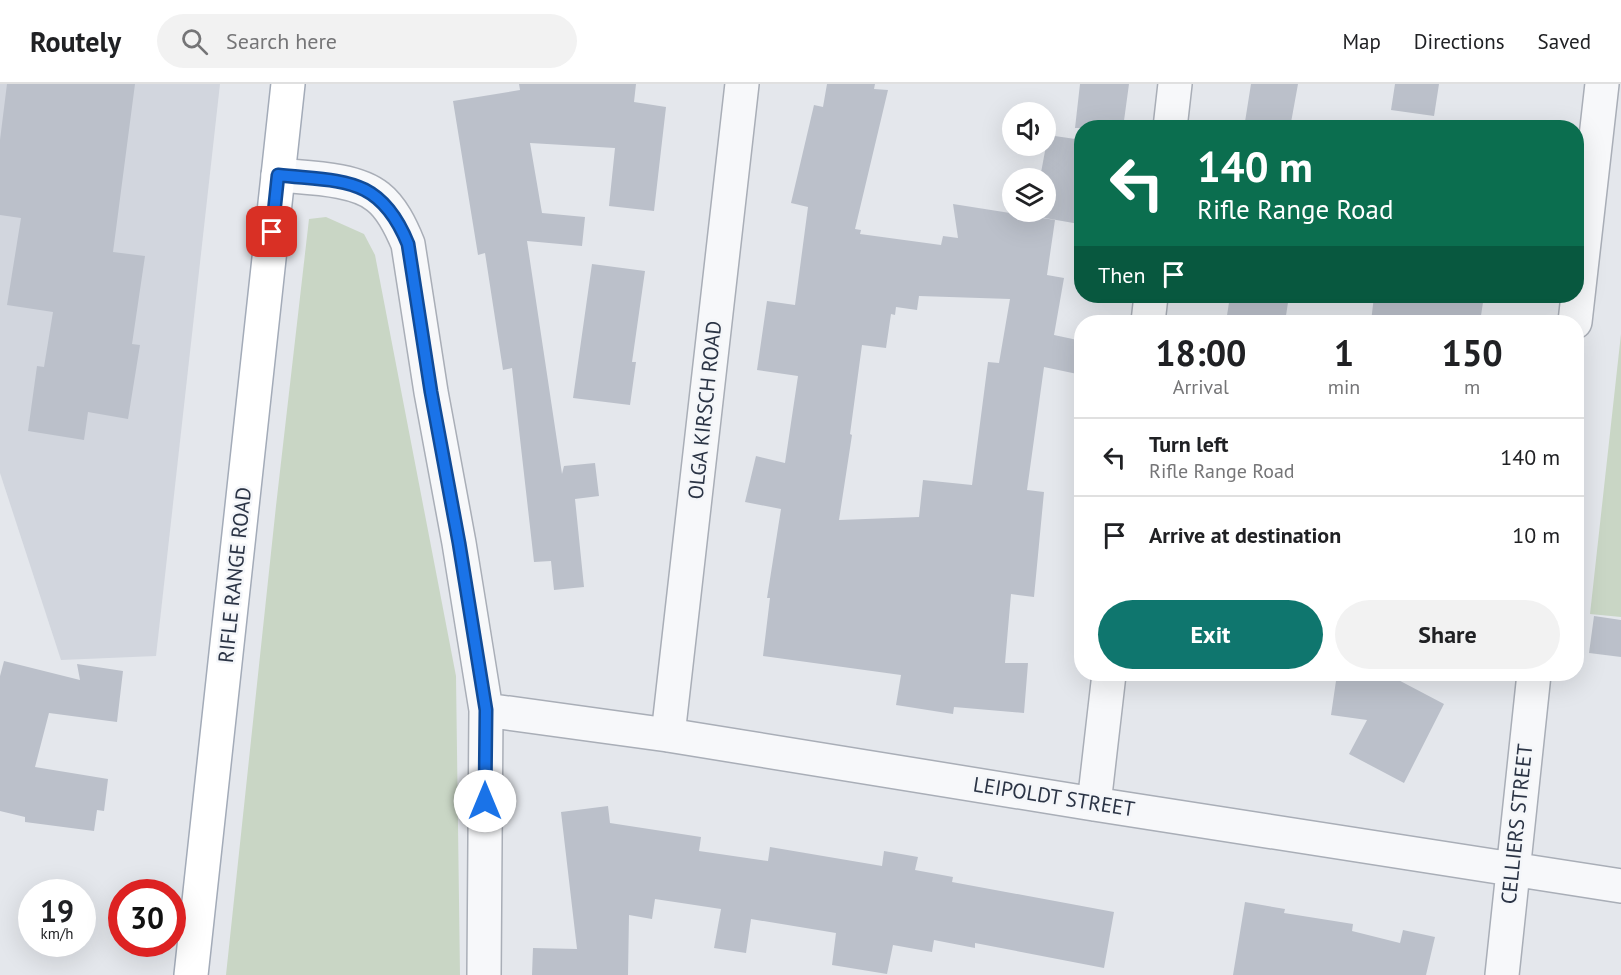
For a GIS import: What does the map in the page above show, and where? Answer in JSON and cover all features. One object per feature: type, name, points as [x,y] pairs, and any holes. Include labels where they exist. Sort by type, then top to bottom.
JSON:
[{"type":"main road","name":"RIFLE RANGE ROAD","points":[[191,975],[288,84]]},
{"type":"street","name":"OLGA KIRSCH ROAD","points":[[668,735],[742,84]]},
{"type":"street","points":[[1171,120],[1175,84]]},
{"type":"street","points":[[1584,243],[1602,84]]},
{"type":"street","points":[[278,175],[333,181],[363,188],[378,197],[391,212],[408,244],[486,710],[484,975]]},
{"type":"street","points":[[1094,804],[1108,681]]},
{"type":"street","name":"CELLIERS STREET","points":[[1502,975],[1533,681]]},
{"type":"street","name":"LEIPOLDT STREET","points":[[486,710],[668,735],[1621,886]]},
{"type":"shaded area","points":[[0,84],[220,84],[156,656],[61,660],[0,473]]},
{"type":"green space","points":[[326,217],[364,234],[375,255],[456,676],[460,975],[226,975],[309,219]]},
{"type":"green space","points":[[1621,334],[1621,617],[1590,614]]},
{"type":"building","points":[[7,84],[135,84],[113,252],[145,256],[132,344],[140,345],[128,419],[88,412],[84,440],[28,431],[37,366],[44,367],[53,312],[7,305],[21,218],[0,215],[0,140]]},
{"type":"building","points":[[519,84],[636,84],[634,102],[666,107],[654,211],[609,206],[615,148],[530,143],[542,213],[585,217],[582,246],[527,241],[562,474],[564,466],[595,463],[599,496],[575,499],[584,587],[554,590],[551,561],[534,562],[512,368],[503,370],[485,253],[478,255],[453,101],[520,90]]},
{"type":"building","points":[[827,84],[875,84],[874,89],[888,90],[855,229],[861,230],[860,234],[941,245],[943,236],[958,238],[953,204],[1002,212],[1002,222],[1055,222],[1047,275],[1064,278],[1054,335],[1074,339],[1074,373],[1044,367],[1027,490],[1044,492],[1034,597],[1011,594],[1005,663],[1028,663],[1024,713],[954,707],[953,714],[896,705],[901,675],[763,656],[770,598],[767,598],[781,509],[745,502],[756,456],[785,463],[798,376],[757,370],[767,301],[795,305],[808,207],[791,203],[814,105],[823,107]],"holes":[[[919,296],[1010,299],[999,363],[988,362],[972,485],[923,480],[919,517],[839,520],[852,435],[850,434],[862,345],[886,348],[891,314],[895,315],[896,307],[917,310]]]},
{"type":"building","points":[[1080,84],[1129,84],[1124,120],[1076,120]]},
{"type":"building","points":[[1251,84],[1298,84],[1291,120],[1245,120]]},
{"type":"building","points":[[1395,84],[1439,84],[1434,116],[1391,110]]},
{"type":"building","points":[[1056,136],[1074,139],[1074,223],[1056,220],[1056,168],[1042,168],[1044,156],[1056,156]]},
{"type":"building","points":[[592,264],[645,271],[632,362],[636,362],[630,405],[573,398]]},
{"type":"building","points":[[1229,303],[1288,303],[1286,315],[1227,315]]},
{"type":"building","points":[[1373,303],[1483,303],[1481,315],[1372,315]]},
{"type":"building","points":[[1594,616],[1621,620],[1621,657],[1589,653]]},
{"type":"building","points":[[4,661],[80,680],[77,664],[123,671],[117,722],[49,713],[35,767],[108,779],[104,811],[97,810],[94,831],[25,822],[25,817],[0,811],[0,676]]},
{"type":"building","points":[[1336,681],[1400,681],[1444,704],[1404,783],[1349,754],[1367,720],[1331,715]]},
{"type":"building","points":[[608,806],[610,823],[701,837],[699,851],[768,861],[770,847],[882,866],[884,851],[918,857],[915,870],[953,877],[952,882],[1114,912],[1104,968],[975,943],[975,948],[934,940],[932,952],[893,945],[887,974],[832,965],[836,933],[751,919],[746,953],[714,948],[721,909],[655,899],[652,919],[629,915],[628,975],[532,975],[533,948],[577,949],[561,812]]},
{"type":"building","points":[[1245,902],[1285,909],[1284,913],[1353,924],[1352,931],[1400,943],[1403,930],[1435,937],[1426,975],[1233,975]]},
{"type":"route","points":[[272,232],[278,175],[333,181],[363,188],[378,197],[391,212],[408,244],[486,710],[485,801]]}]
